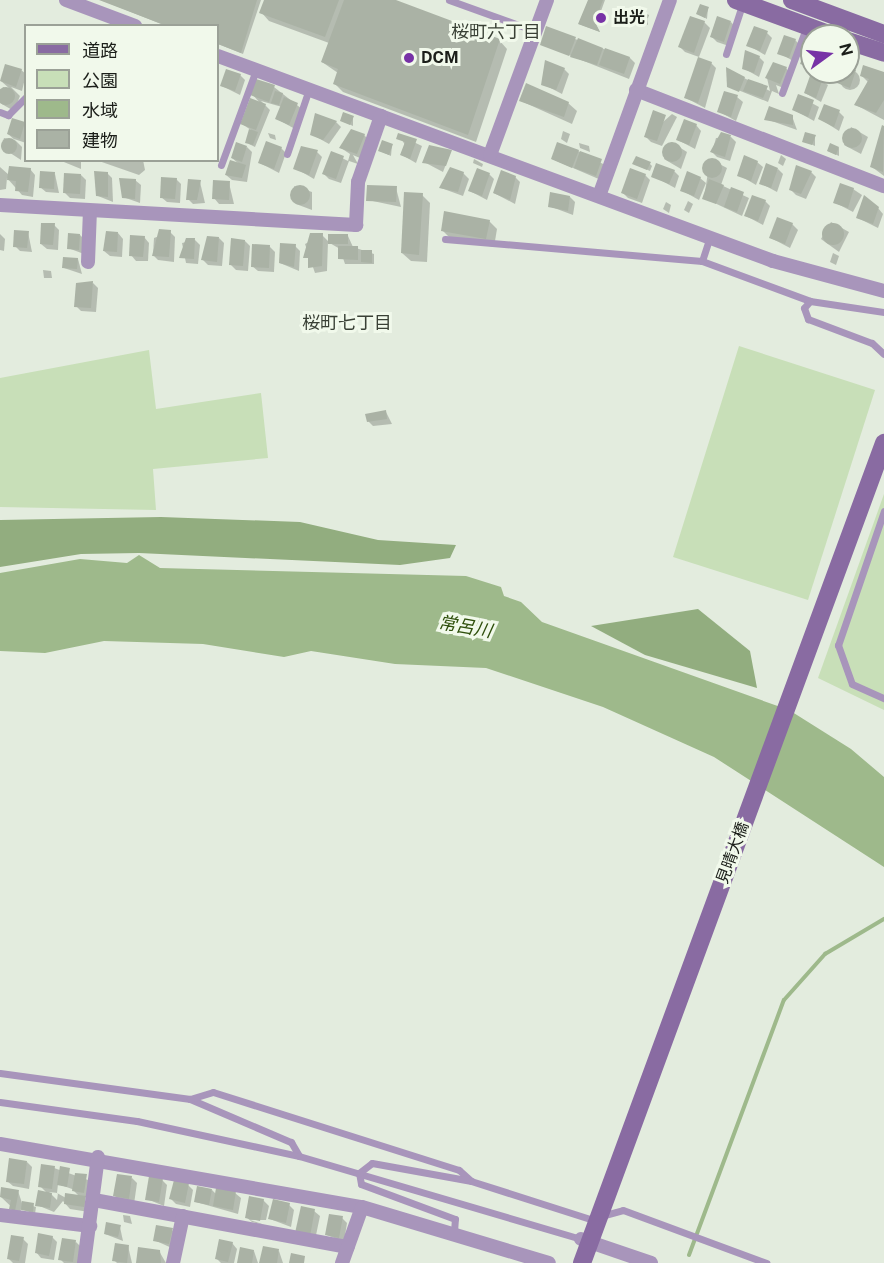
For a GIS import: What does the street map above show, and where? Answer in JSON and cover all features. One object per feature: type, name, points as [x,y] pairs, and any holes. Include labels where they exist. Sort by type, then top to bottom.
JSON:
[{"type":"main road","points":[[792,0],[884,34]]},
{"type":"main road","points":[[739,2],[800,24]]},
{"type":"main road","points":[[860,45],[884,53]]},
{"type":"main road","name":"見晴大橋","points":[[582,1263],[884,443]]},
{"type":"street","points":[[66,0],[83,3],[130,24]]},
{"type":"street","points":[[490,155],[547,0]]},
{"type":"street","points":[[599,196],[670,0]]},
{"type":"street","points":[[219,56],[773,261],[884,291]]},
{"type":"street","points":[[636,90],[884,186]]},
{"type":"street","points":[[0,205],[356,225],[358,182],[381,116]]},
{"type":"street","points":[[88,262],[90,211]]},
{"type":"street","points":[[0,1144],[98,1157],[362,1207],[454,1232],[543,1262]]},
{"type":"street","points":[[84,1263],[98,1157]]},
{"type":"street","points":[[94,1200],[348,1247]]},
{"type":"street","points":[[342,1263],[362,1207]]},
{"type":"street","points":[[0,1215],[90,1226]]},
{"type":"street","points":[[173,1263],[183,1216]]},
{"type":"street","points":[[581,1239],[651,1263]]},
{"type":"lane","points":[[449,0],[536,31]]},
{"type":"lane","points":[[726,54],[739,2]]},
{"type":"lane","points":[[782,93],[800,45]]},
{"type":"lane","points":[[221,165],[256,70]]},
{"type":"lane","points":[[287,154],[309,89]]},
{"type":"lane","points":[[0,112],[8,115],[24,99]]},
{"type":"lane","points":[[702,261],[710,236]]},
{"type":"lane","points":[[445,239],[702,261],[810,301],[884,312]]},
{"type":"lane","points":[[810,301],[804,308],[808,319],[872,343],[884,354]]},
{"type":"lane","points":[[884,511],[838,645],[852,684],[884,698]]},
{"type":"lane","points":[[0,1073],[190,1099],[291,1142],[299,1156]]},
{"type":"lane","points":[[190,1099],[213,1092],[459,1170],[471,1181]]},
{"type":"lane","points":[[0,1102],[137,1121],[299,1156],[581,1239]]},
{"type":"lane","points":[[359,1173],[372,1163],[471,1181],[590,1219],[623,1210],[713,1248],[766,1263]]},
{"type":"lane","points":[[359,1173],[361,1184],[455,1219],[454,1232]]},
{"type":"green space","points":[[739,346],[875,390],[808,600],[673,557]]},
{"type":"green space","points":[[149,350],[156,409],[261,393],[268,458],[153,469],[156,510],[0,507],[0,378]]},
{"type":"green space","points":[[884,494],[884,710],[818,678]]},
{"type":"shaded area","points":[[161,517],[300,522],[378,540],[456,545],[450,558],[400,565],[139,553],[81,554],[0,567],[0,520]]},
{"type":"shaded area","points":[[698,609],[750,651],[757,688],[645,655],[591,626]]},
{"type":"water","name":"常呂川","points":[[139,555],[160,568],[466,576],[501,587],[504,596],[521,602],[542,622],[789,710],[851,749],[884,777],[884,867],[714,757],[603,707],[486,668],[395,664],[311,651],[284,657],[203,644],[104,641],[45,653],[0,651],[0,573],[80,559],[127,563]]},
{"type":"building","points":[[99,0],[257,0],[241,53],[219,44],[219,24],[162,24]]},
{"type":"building","points":[[264,0],[339,0],[325,37],[259,13]]},
{"type":"building","points":[[344,0],[396,0],[500,39],[468,135],[333,84],[338,69],[321,62]]},
{"type":"building","points":[[588,0],[603,0],[595,22],[600,32],[578,24]]},
{"type":"building","points":[[700,4],[709,7],[705,18],[696,14]]},
{"type":"building","points":[[640,11],[649,15],[646,24],[637,21]]},
{"type":"building","points":[[690,16],[705,21],[694,53],[678,47]]},
{"type":"building","points":[[717,16],[731,21],[724,42],[710,37]]},
{"type":"building","points":[[546,26],[576,37],[569,56],[540,45]]},
{"type":"building","points":[[754,26],[768,31],[760,51],[746,46]]},
{"type":"building","points":[[784,35],[796,39],[789,58],[777,54]]},
{"type":"building","points":[[578,38],[603,48],[597,65],[570,57]]},
{"type":"building","points":[[605,48],[630,57],[624,74],[599,65]]},
{"type":"building","points":[[745,50],[760,56],[754,73],[742,69]]},
{"type":"building","points":[[698,57],[712,62],[698,103],[684,98]]},
{"type":"building","points":[[545,60],[565,68],[556,90],[541,85]]},
{"type":"building","points":[[773,62],[787,67],[780,84],[765,78]]},
{"type":"building","points":[[5,64],[22,69],[16,87],[0,81]]},
{"type":"building","points":[[863,65],[884,72],[884,100],[876,113],[854,105],[869,79],[860,76]]},
{"type":"building","points":[[726,67],[745,77],[739,92],[727,87]]},
{"type":"building","points":[[226,69],[241,74],[235,91],[220,86]]},
{"type":"building","points":[[256,79],[275,85],[269,102],[250,95]]},
{"type":"building","points":[[748,79],[768,86],[763,98],[743,91]]},
{"type":"building","points":[[526,83],[569,102],[564,117],[519,101]]},
{"type":"building","points":[[807,84],[821,84],[816,98],[804,93]]},
{"type":"building","points":[[840,84],[851,84],[850,88]]},
{"type":"building","points":[[3,88],[9,88],[14,93],[14,99],[9,104],[3,104],[-1,100],[-1,92]]},
{"type":"building","points":[[275,91],[283,93],[279,105],[271,103]]},
{"type":"building","points":[[724,91],[738,95],[731,117],[717,112]]},
{"type":"building","points":[[798,94],[814,100],[808,117],[792,110]]},
{"type":"building","points":[[284,97],[298,103],[289,125],[275,119]]},
{"type":"building","points":[[250,98],[266,104],[256,130],[240,124]]},
{"type":"building","points":[[824,104],[840,110],[834,127],[818,119]]},
{"type":"building","points":[[769,106],[793,115],[793,125],[764,120]]},
{"type":"building","points":[[653,110],[666,115],[657,141],[644,137]]},
{"type":"building","points":[[343,112],[354,116],[350,125],[340,121]]},
{"type":"building","points":[[315,113],[337,121],[323,140],[310,135]]},
{"type":"building","points":[[12,118],[24,122],[20,139],[7,134]]},
{"type":"building","points":[[684,119],[697,124],[689,145],[676,140]]},
{"type":"building","points":[[882,125],[884,126],[883,172],[870,167]]},
{"type":"building","points":[[852,128],[859,131],[862,138],[859,145],[852,148],[845,145],[842,138],[845,131]]},
{"type":"building","points":[[249,129],[258,132],[253,145],[245,143]]},
{"type":"building","points":[[351,129],[365,134],[357,154],[339,148]]},
{"type":"building","points":[[721,132],[731,135],[725,157],[710,152]]},
{"type":"building","points":[[805,132],[816,135],[812,145],[802,142]]},
{"type":"building","points":[[398,133],[417,139],[410,159],[400,155],[405,142],[396,139]]},
{"type":"building","points":[[6,138],[12,138],[17,146],[15,152],[6,154],[1,149],[1,143]]},
{"type":"building","points":[[382,140],[393,144],[389,155],[378,151]]},
{"type":"building","points":[[266,141],[282,147],[274,169],[258,163]]},
{"type":"building","points":[[236,142],[247,146],[242,162],[231,158]]},
{"type":"building","points":[[557,142],[579,150],[572,168],[551,159]]},
{"type":"building","points":[[672,142],[679,145],[682,152],[679,159],[672,162],[665,159],[662,152],[665,145]]},
{"type":"building","points":[[830,143],[839,147],[836,155],[827,151]]},
{"type":"building","points":[[429,145],[452,150],[446,166],[422,163]]},
{"type":"building","points":[[301,146],[318,150],[309,175],[293,169]]},
{"type":"building","points":[[331,151],[344,156],[336,179],[322,174]]},
{"type":"building","points":[[580,151],[602,159],[596,176],[574,168]]},
{"type":"building","points":[[744,155],[758,161],[751,181],[737,176]]},
{"type":"building","points":[[636,156],[651,162],[647,170],[632,164]]},
{"type":"building","points":[[712,158],[719,161],[722,168],[719,175],[712,178],[705,175],[702,168],[705,161]]},
{"type":"building","points":[[230,160],[246,165],[242,178],[225,175]]},
{"type":"building","points":[[656,163],[675,170],[669,184],[651,177]]},
{"type":"building","points":[[766,163],[778,168],[771,188],[759,184]]},
{"type":"building","points":[[796,165],[812,171],[801,194],[789,190]]},
{"type":"building","points":[[9,166],[31,168],[28,192],[15,191],[16,181],[7,180]]},
{"type":"building","points":[[450,167],[464,172],[458,192],[439,188]]},
{"type":"building","points":[[477,168],[490,173],[482,196],[468,191]]},
{"type":"building","points":[[630,168],[646,174],[637,199],[621,193]]},
{"type":"building","points":[[501,170],[516,176],[510,200],[493,193]]},
{"type":"building","points":[[40,171],[55,172],[54,189],[39,188]]},
{"type":"building","points":[[94,171],[108,172],[108,197],[96,196]]},
{"type":"building","points":[[687,171],[701,177],[694,196],[680,191]]},
{"type":"building","points":[[64,173],[81,174],[80,194],[63,193]]},
{"type":"building","points":[[161,177],[177,178],[175,199],[160,198]]},
{"type":"building","points":[[119,178],[136,179],[135,199],[122,198]]},
{"type":"building","points":[[188,179],[201,180],[197,200],[186,200]]},
{"type":"building","points":[[709,179],[724,185],[716,204],[702,199]]},
{"type":"building","points":[[213,180],[230,181],[229,200],[212,199]]},
{"type":"building","points":[[840,183],[854,188],[848,208],[833,203]]},
{"type":"building","points":[[300,185],[307,188],[310,195],[307,202],[300,205],[293,202],[290,195],[293,188]]},
{"type":"building","points":[[367,185],[397,186],[396,202],[366,201]]},
{"type":"building","points":[[731,187],[744,192],[737,212],[724,207]]},
{"type":"building","points":[[404,192],[423,193],[419,255],[401,253]]},
{"type":"building","points":[[550,192],[570,196],[568,211],[548,207]]},
{"type":"building","points":[[752,195],[766,200],[758,221],[744,216]]},
{"type":"building","points":[[864,195],[879,207],[873,224],[856,218]]},
{"type":"building","points":[[444,211],[490,220],[486,239],[441,231]]},
{"type":"building","points":[[777,217],[793,223],[785,244],[769,238]]},
{"type":"building","points":[[41,223],[55,223],[53,245],[40,244]]},
{"type":"building","points":[[833,223],[841,226],[844,234],[841,242],[833,245],[825,242],[822,234],[825,226]]},
{"type":"building","points":[[159,229],[171,230],[169,257],[152,256]]},
{"type":"building","points":[[14,230],[29,231],[27,248],[13,247]]},
{"type":"building","points":[[106,231],[118,232],[117,252],[103,251]]},
{"type":"building","points":[[68,233],[80,234],[79,250],[67,249]]},
{"type":"building","points":[[310,233],[323,233],[322,266],[308,268],[308,258],[303,258]]},
{"type":"building","points":[[328,234],[348,234],[348,244],[328,244]]},
{"type":"building","points":[[130,235],[145,236],[143,257],[129,256]]},
{"type":"building","points":[[207,236],[219,237],[217,262],[201,260]]},
{"type":"building","points":[[186,238],[195,238],[194,259],[179,258]]},
{"type":"building","points":[[231,238],[245,240],[243,266],[229,265]]},
{"type":"building","points":[[280,243],[296,244],[294,267],[279,263]]},
{"type":"building","points":[[252,244],[270,245],[269,268],[251,267]]},
{"type":"building","points":[[338,246],[358,246],[358,260],[338,259]]},
{"type":"building","points":[[361,250],[372,250],[372,263],[361,262]]},
{"type":"building","points":[[63,257],[78,258],[77,269],[62,268]]},
{"type":"building","points":[[93,281],[91,308],[74,307],[76,283]]},
{"type":"building","points":[[386,410],[387,419],[367,422],[365,414]]},
{"type":"building","points":[[9,1158],[27,1161],[24,1184],[6,1182]]},
{"type":"building","points":[[41,1164],[55,1166],[52,1189],[38,1187]]},
{"type":"building","points":[[60,1166],[70,1168],[67,1187],[57,1185]]},
{"type":"building","points":[[75,1173],[87,1174],[84,1193],[72,1191]]},
{"type":"building","points":[[117,1174],[132,1176],[129,1199],[113,1196]]},
{"type":"building","points":[[149,1176],[163,1178],[159,1202],[145,1200]]},
{"type":"building","points":[[174,1180],[189,1183],[185,1203],[169,1199]]},
{"type":"building","points":[[197,1186],[212,1189],[209,1205],[194,1202]]},
{"type":"building","points":[[1,1187],[19,1190],[15,1211],[9,1209],[11,1200],[0,1197]]},
{"type":"building","points":[[216,1188],[236,1191],[233,1210],[213,1206]]},
{"type":"building","points":[[38,1190],[52,1193],[50,1208],[35,1206]]},
{"type":"building","points":[[65,1193],[86,1196],[84,1207],[64,1204]]},
{"type":"building","points":[[249,1196],[264,1199],[260,1221],[245,1218]]},
{"type":"building","points":[[273,1199],[290,1203],[286,1223],[268,1219]]},
{"type":"building","points":[[22,1201],[34,1203],[33,1212],[21,1210]]},
{"type":"building","points":[[301,1206],[315,1209],[310,1236],[295,1233]]},
{"type":"building","points":[[329,1214],[343,1216],[339,1238],[325,1235]]},
{"type":"building","points":[[106,1222],[121,1225],[118,1237],[104,1234]]},
{"type":"building","points":[[156,1225],[173,1228],[169,1244],[153,1241]]},
{"type":"building","points":[[38,1233],[53,1236],[49,1256],[35,1253]]},
{"type":"building","points":[[11,1235],[24,1237],[19,1261],[7,1259]]},
{"type":"building","points":[[62,1238],[76,1240],[73,1262],[58,1260]]},
{"type":"building","points":[[219,1239],[233,1242],[228,1262],[215,1259]]},
{"type":"building","points":[[115,1243],[129,1245],[127,1263],[112,1261]]},
{"type":"building","points":[[263,1246],[279,1249],[277,1263],[259,1263]]},
{"type":"building","points":[[138,1247],[160,1250],[161,1263],[136,1263]]},
{"type":"building","points":[[240,1247],[254,1250],[252,1263],[237,1263]]},
{"type":"building","points":[[291,1253],[305,1256],[304,1263],[289,1263]]},
{"type":"waterway","points":[[689,1255],[784,1000],[825,954],[884,919]]},
{"type":"place","name":"出光","points":[[601,18]]},
{"type":"place","name":"DCM","points":[[409,58]]},
{"type":"district","name":"桜町六丁目","points":[[496,32]]},
{"type":"district","name":"桜町七丁目","points":[[347,323]]}]
